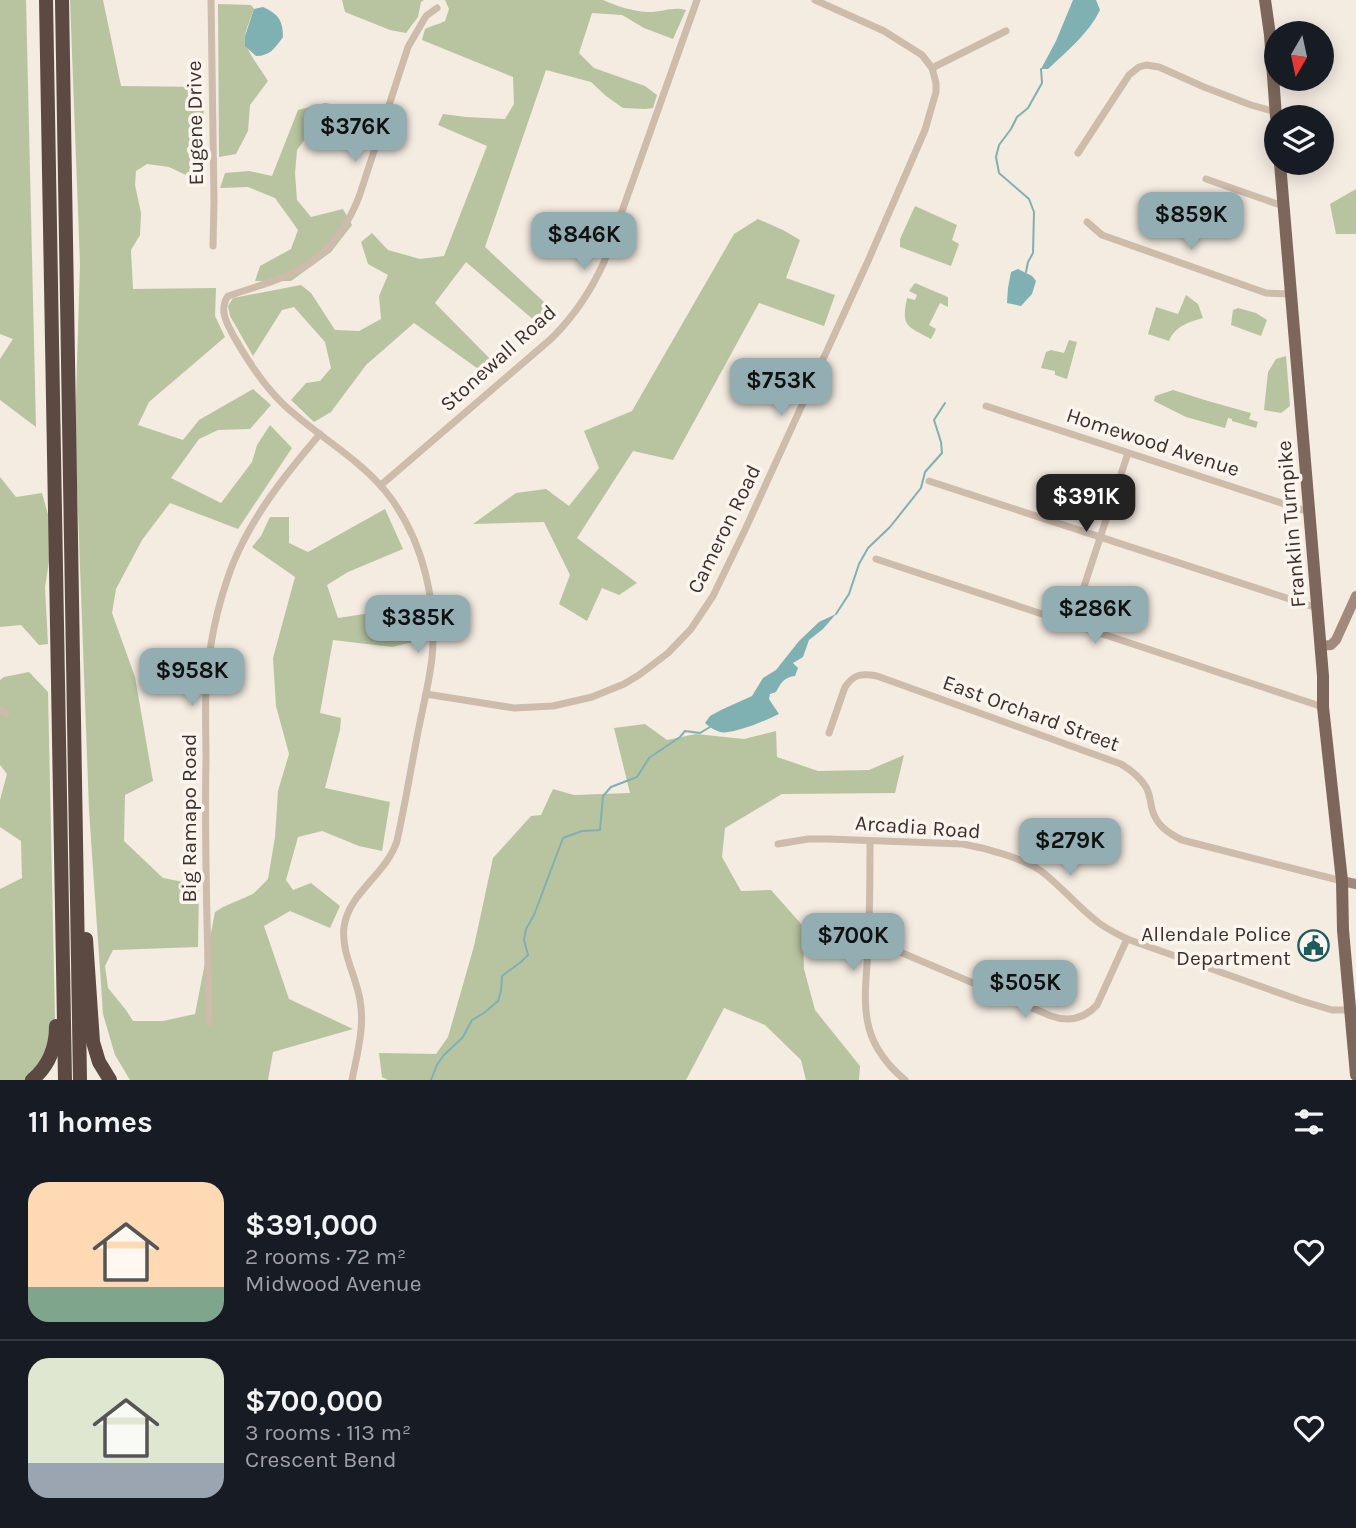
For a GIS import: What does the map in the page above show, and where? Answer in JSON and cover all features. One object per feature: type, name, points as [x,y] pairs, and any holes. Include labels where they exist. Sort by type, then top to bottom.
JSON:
[{"type":"highway","points":[[46,0],[65,1080]]},
{"type":"highway","points":[[62,0],[80,1080]]},
{"type":"highway","points":[[75,830],[93,1042],[99,1062],[110,1080]]},
{"type":"highway","points":[[32,1080],[47,1063],[54,1047],[56,1006],[63,958]]},
{"type":"main road","points":[[1265,0],[1275,105]]},
{"type":"main road","name":"Franklin Turnpike","points":[[1281,175],[1324,707],[1342,881],[1343,930],[1356,1075]]},
{"type":"street","name":"Eugene Drive","points":[[211,0],[213,246]]},
{"type":"street","name":"Stonewall Road","points":[[380,485],[552,338],[586,297],[604,262],[697,0]]},
{"type":"street","points":[[816,0],[904,42],[922,55],[932,68],[1006,31]]},
{"type":"street","points":[[352,1080],[362,1010],[344,946],[344,927],[356,898],[385,866],[398,837],[431,665],[432,616],[426,578],[421,558],[406,523],[390,496],[284,405],[268,388],[254,371],[230,328],[223,311],[223,302],[228,296],[277,280],[303,268],[328,248],[338,236],[359,197],[408,47],[426,16],[437,8]]},
{"type":"street","points":[[1078,153],[1129,75],[1146,65],[1159,67],[1264,110]]},
{"type":"street","name":"Cameron Road","points":[[426,694],[514,708],[569,703],[606,692],[639,675],[668,653],[691,629],[713,596],[744,532],[915,155],[936,92],[932,68]]},
{"type":"street","points":[[1206,179],[1283,206]]},
{"type":"street","points":[[1087,222],[1102,235],[1217,276],[1266,293],[1290,294]]},
{"type":"street","name":"Homewood Avenue","points":[[986,406],[1309,512]]},
{"type":"street","name":"Big Ramapo Road","points":[[209,1022],[206,692],[214,629],[222,593],[233,564],[260,510],[287,472],[320,434]]},
{"type":"street","points":[[1072,623],[1128,453]]},
{"type":"street","points":[[929,481],[1317,608]]},
{"type":"street","points":[[876,559],[1324,707]]},
{"type":"street","points":[[1320,646],[1331,645],[1336,639],[1356,597]]},
{"type":"street","name":"East Orchard Street","points":[[830,733],[845,687],[850,680],[862,673],[877,676],[1121,764],[1143,782],[1156,818],[1163,828],[1182,840],[1342,881]]},
{"type":"street","name":"Arcadia Road","points":[[778,844],[808,839],[963,844],[989,850],[1040,870],[1094,920],[1127,939],[1322,1007],[1338,1011],[1351,1010]]},
{"type":"street","points":[[870,841],[865,998],[869,1029],[886,1060],[905,1080]]},
{"type":"street","points":[[1342,881],[1356,884]]},
{"type":"street","points":[[868,950],[900,952],[1051,1016],[1067,1019],[1084,1016],[1097,1005],[1127,939]]},
{"type":"green space","points":[[0,0],[26,0],[36,427],[0,400],[0,359],[13,339],[0,334]]},
{"type":"green space","points":[[70,0],[103,0],[121,86],[203,87],[205,171],[186,175],[169,167],[147,164],[136,171],[135,185],[141,213],[140,235],[131,250],[133,289],[216,288],[215,316],[225,337],[149,402],[138,425],[183,440],[199,420],[253,389],[271,405],[250,429],[218,430],[199,439],[171,478],[221,503],[252,462],[257,445],[270,425],[292,448],[238,529],[170,503],[142,540],[116,589],[112,613],[135,677],[153,781],[125,795],[124,841],[163,878],[199,885],[198,947],[113,950],[105,966],[108,988],[133,1021],[163,1021],[195,1014],[215,912],[253,894],[268,879],[275,837],[278,791],[289,754],[276,706],[273,658],[295,577],[252,547],[270,517],[289,517],[289,543],[308,552],[385,509],[403,549],[348,572],[327,585],[338,618],[384,611],[425,617],[426,639],[392,647],[333,640],[320,713],[341,718],[325,788],[390,802],[382,851],[359,846],[322,831],[298,837],[286,880],[293,890],[311,883],[340,906],[330,928],[290,911],[264,926],[289,999],[353,1029],[273,1052],[268,1080],[130,1080],[115,1055],[103,1014],[89,810],[75,431],[80,264]]},
{"type":"green space","points":[[342,0],[424,0],[421,2],[418,17],[406,33],[390,30],[345,12]]},
{"type":"green space","points":[[445,0],[603,0],[641,11],[686,10],[673,39],[644,28],[622,15],[592,13],[579,53],[594,68],[645,86],[657,95],[653,108],[623,108],[591,82],[546,70],[485,247],[557,314],[542,327],[466,262],[435,303],[497,366],[488,376],[414,323],[366,365],[331,412],[314,422],[291,400],[306,383],[320,381],[331,368],[325,342],[294,307],[282,310],[253,356],[230,316],[228,306],[233,298],[301,285],[311,293],[335,330],[359,331],[381,319],[379,296],[388,275],[368,264],[361,242],[372,233],[388,250],[420,259],[444,256],[487,146],[438,125],[443,114],[505,119],[514,104],[513,77],[422,40],[425,29],[445,21],[449,9]]},
{"type":"green space","points":[[218,4],[251,5],[254,9],[245,41],[268,81],[250,105],[248,131],[236,154],[219,157]]},
{"type":"green space","points":[[325,103],[370,112],[370,133],[317,123],[297,150],[297,200],[311,217],[343,209],[352,225],[331,252],[291,281],[255,281],[260,266],[291,249],[298,230],[275,198],[248,187],[220,188],[225,173],[249,171],[272,176],[298,110]]},
{"type":"green space","points":[[1356,189],[1356,234],[1336,234],[1330,204]]},
{"type":"green space","points":[[915,206],[957,225],[952,240],[959,244],[951,266],[900,247],[900,239]]},
{"type":"green space","points":[[758,219],[800,240],[786,278],[835,295],[824,326],[759,303],[673,460],[633,451],[577,538],[637,583],[619,595],[602,588],[587,621],[559,604],[570,575],[544,522],[473,524],[516,493],[546,489],[569,506],[599,468],[584,431],[632,411],[734,234]]},
{"type":"green space","points":[[915,283],[948,297],[948,307],[940,303],[929,325],[936,329],[931,339],[911,328],[906,320],[907,298],[915,300],[917,295],[909,291]]},
{"type":"green space","points":[[1186,295],[1198,304],[1203,318],[1179,328],[1169,341],[1148,334],[1156,307],[1178,314]]},
{"type":"green space","points":[[1238,308],[1256,313],[1267,320],[1261,336],[1231,325],[1233,310]]},
{"type":"green space","points":[[1069,340],[1077,342],[1067,379],[1055,375],[1055,371],[1041,368],[1046,352],[1051,350],[1064,353]]},
{"type":"green space","points":[[1286,356],[1290,406],[1281,413],[1264,410],[1268,372],[1276,359]]},
{"type":"green space","points":[[1173,390],[1251,413],[1249,419],[1258,422],[1256,428],[1228,418],[1225,428],[1186,417],[1154,401],[1155,396]]},
{"type":"green space","points":[[0,477],[16,497],[42,493],[49,518],[50,555],[45,587],[48,644],[39,645],[21,625],[0,627]]},
{"type":"green space","points":[[29,672],[48,692],[55,1018],[46,1068],[30,1080],[0,1080],[0,889],[22,878],[21,841],[0,827],[0,800],[7,774],[0,765],[0,680]]},
{"type":"green space","points":[[645,724],[667,740],[696,734],[744,739],[776,731],[777,757],[818,771],[869,770],[904,755],[895,793],[782,794],[725,828],[722,857],[741,891],[771,890],[803,926],[804,969],[815,1010],[860,1066],[859,1080],[806,1080],[801,1060],[765,1025],[724,1008],[686,1080],[388,1080],[382,1077],[379,1053],[436,1054],[448,1037],[474,946],[493,858],[531,816],[541,815],[553,789],[574,795],[630,793],[614,728]]},
{"type":"water","points":[[1073,0],[1096,0],[1100,10],[1084,34],[1070,48],[1048,69],[1041,69],[1056,41]]},
{"type":"water","points":[[263,7],[279,18],[283,37],[269,53],[256,56],[245,46],[245,36],[254,9]]},
{"type":"water","points":[[1018,269],[1036,281],[1032,294],[1021,306],[1007,303],[1011,272]]},
{"type":"water","points":[[836,614],[809,640],[803,657],[793,663],[798,668],[795,676],[785,679],[776,692],[770,694],[769,699],[779,714],[726,732],[720,732],[705,723],[710,716],[752,696],[763,678],[776,670],[799,641],[819,622]]},
{"type":"waterway","points":[[1026,272],[1033,253],[1034,212],[1029,199],[999,173],[996,157],[999,145],[1017,117],[1028,108],[1042,83],[1041,69]]},
{"type":"waterway","points":[[836,614],[849,594],[859,564],[868,548],[890,527],[921,488],[925,472],[942,453],[934,420],[945,403]]},
{"type":"waterway","points":[[431,1080],[443,1056],[463,1037],[472,1020],[498,1001],[502,976],[528,955],[524,940],[526,929],[534,915],[563,838],[582,831],[600,830],[603,796],[611,787],[637,777],[649,758],[685,731],[700,733],[710,727]]},
{"type":"place","name":"Allendale Police Department","points":[[1314,946]]}]
